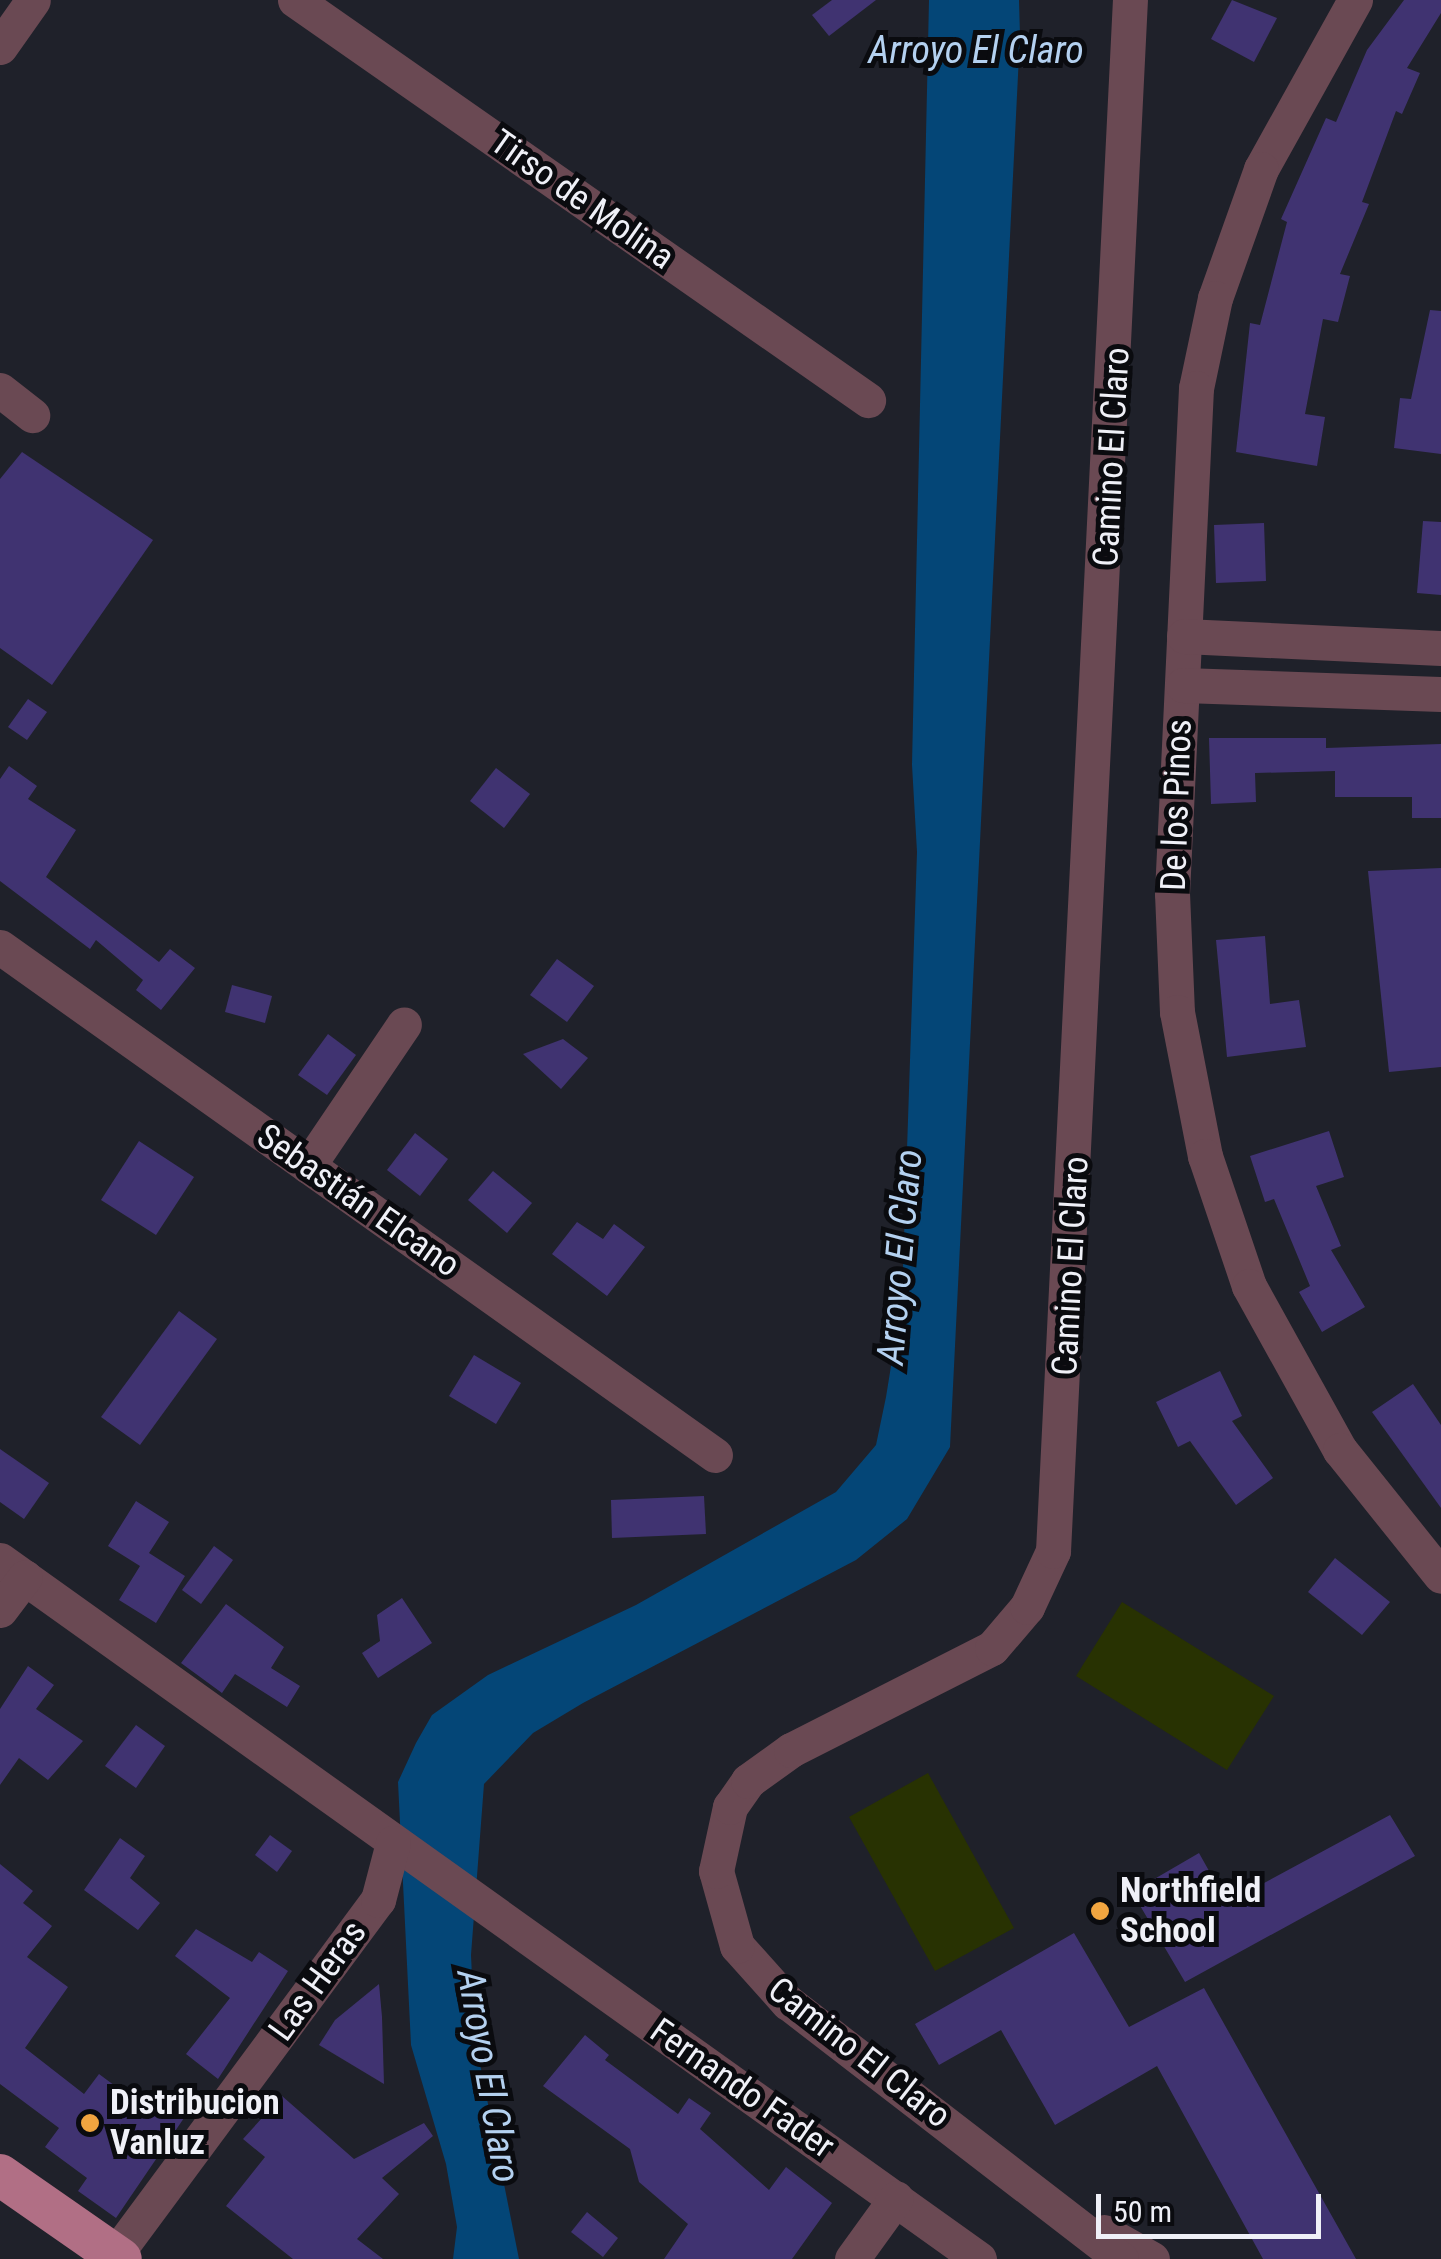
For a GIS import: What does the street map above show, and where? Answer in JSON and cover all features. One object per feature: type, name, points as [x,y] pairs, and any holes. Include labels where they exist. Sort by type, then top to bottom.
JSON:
[{"type":"main road","points":[[0,2175],[118,2257]]},
{"type":"street","points":[[0,47],[33,0]]},
{"type":"street","name":"Tirso de Molina","points":[[295,0],[868,400]]},
{"type":"street","name":"Camino El Claro","points":[[1121,2259],[788,2003],[737,1946],[716,1871],[726,1821],[748,1781],[791,1750],[992,1648],[1027,1607],[1053,1552],[1130,0]]},
{"type":"street","name":"De los Pinos","points":[[1355,0],[1260,170],[1216,298],[1196,388],[1174,966],[1180,1042],[1205,1156],[1249,1286],[1306,1396],[1374,1498],[1441,1576]]},
{"type":"street","points":[[0,390],[32,415]]},
{"type":"street","points":[[1184,636],[1441,648]]},
{"type":"street","points":[[1182,685],[1441,694]]},
{"type":"street","name":"Sebastián Elcano","points":[[0,947],[715,1456]]},
{"type":"street","points":[[308,1166],[404,1024]]},
{"type":"street","points":[[0,1610],[12,1568],[393,1843]]},
{"type":"street","name":"Fernando Fader","points":[[393,1843],[978,2259]]},
{"type":"street","name":"Las Heras","points":[[118,2257],[378,1900],[393,1843]]},
{"type":"street","points":[[852,2259],[896,2198]]},
{"type":"street","name":"Camino El Claro","points":[[1055,2205],[1152,2259]]},
{"type":"green space","points":[[1122,1602],[1274,1696],[1227,1770],[1076,1676]]},
{"type":"green space","points":[[928,1773],[1014,1928],[935,1971],[849,1817]]},
{"type":"water","name":"Arroyo El Claro","points":[[929,0],[1019,0],[1020,35],[950,1447],[907,1519],[856,1560],[533,1733],[484,1784],[471,1955],[475,2039],[519,2259],[453,2259],[457,2227],[446,2164],[411,2045],[398,1782],[416,1743],[432,1715],[488,1675],[636,1605],[836,1492],[876,1445],[902,1298],[917,852],[912,765]]},
{"type":"building","points":[[832,0],[876,0],[829,36],[812,15]]},
{"type":"building","points":[[1232,0],[1277,18],[1254,62],[1211,39]]},
{"type":"building","points":[[1404,0],[1441,0],[1441,13],[1407,68],[1420,73],[1402,114],[1396,111],[1362,202],[1369,204],[1340,274],[1350,276],[1338,322],[1323,319],[1305,414],[1325,417],[1317,466],[1236,452],[1250,323],[1260,325],[1287,222],[1281,219],[1326,118],[1336,122],[1367,50]]},
{"type":"building","points":[[1430,310],[1441,311],[1441,454],[1394,448],[1400,398],[1411,399]]},
{"type":"building","points":[[22,452],[153,540],[52,685],[0,648],[0,479]]},
{"type":"building","points":[[1423,521],[1441,522],[1441,595],[1417,593]]},
{"type":"building","points":[[1264,523],[1266,581],[1216,583],[1214,525]]},
{"type":"building","points":[[28,699],[47,712],[27,740],[8,727]]},
{"type":"building","points":[[1209,738],[1326,738],[1326,748],[1441,744],[1441,818],[1412,818],[1412,797],[1335,797],[1335,771],[1255,773],[1256,802],[1211,804]]},
{"type":"building","points":[[9,766],[37,786],[28,799],[76,830],[46,877],[159,962],[170,949],[195,968],[161,1010],[136,990],[143,980],[96,940],[90,949],[0,881],[0,779]]},
{"type":"building","points":[[496,768],[530,794],[504,828],[470,801]]},
{"type":"building","points":[[1441,868],[1441,1067],[1389,1072],[1368,871]]},
{"type":"building","points":[[1265,936],[1270,1004],[1299,1000],[1306,1047],[1227,1057],[1216,940]]},
{"type":"building","points":[[557,959],[594,986],[567,1022],[530,995]]},
{"type":"building","points":[[232,985],[272,996],[265,1023],[225,1012]]},
{"type":"building","points":[[328,1034],[356,1055],[327,1095],[298,1075]]},
{"type":"building","points":[[563,1039],[588,1058],[561,1089],[523,1054]]},
{"type":"building","points":[[1329,1131],[1344,1177],[1316,1186],[1341,1246],[1331,1250],[1365,1307],[1322,1332],[1299,1292],[1310,1286],[1274,1199],[1265,1202],[1250,1156]]},
{"type":"building","points":[[415,1133],[448,1159],[420,1196],[387,1170]]},
{"type":"building","points":[[139,1141],[194,1177],[156,1235],[101,1200]]},
{"type":"building","points":[[493,1171],[532,1203],[507,1233],[468,1200]]},
{"type":"building","points":[[577,1222],[603,1239],[614,1224],[645,1247],[607,1296],[552,1254]]},
{"type":"building","points":[[179,1311],[217,1339],[140,1445],[101,1417]]},
{"type":"building","points":[[474,1355],[521,1383],[496,1424],[449,1396]]},
{"type":"building","points":[[1220,1371],[1242,1416],[1232,1421],[1273,1478],[1236,1505],[1190,1441],[1178,1447],[1156,1402]]},
{"type":"building","points":[[1413,1384],[1441,1425],[1441,1508],[1372,1412]]},
{"type":"building","points":[[0,1449],[49,1483],[24,1519],[0,1502]]},
{"type":"building","points":[[704,1496],[706,1534],[612,1538],[611,1500]]},
{"type":"building","points":[[136,1501],[169,1522],[149,1553],[185,1576],[156,1623],[119,1600],[140,1566],[108,1546]]},
{"type":"building","points":[[214,1546],[233,1560],[201,1604],[182,1590]]},
{"type":"building","points":[[1335,1558],[1390,1602],[1362,1635],[1308,1592]]},
{"type":"building","points":[[402,1598],[432,1643],[378,1678],[362,1653],[380,1641],[377,1615]]},
{"type":"building","points":[[226,1604],[284,1647],[271,1668],[300,1686],[287,1707],[235,1674],[222,1693],[181,1663]]},
{"type":"building","points":[[28,1666],[54,1685],[36,1709],[83,1741],[48,1780],[19,1758],[0,1785],[0,1709]]},
{"type":"building","points":[[136,1725],[165,1746],[136,1788],[105,1766]]},
{"type":"building","points":[[1390,1815],[1415,1856],[1185,1982],[1132,1892],[1199,1853],[1227,1903]]},
{"type":"building","points":[[270,1835],[292,1851],[277,1872],[255,1855]]},
{"type":"building","points":[[120,1838],[145,1856],[130,1878],[160,1903],[138,1930],[84,1890]]},
{"type":"building","points":[[0,1864],[33,1891],[23,1903],[52,1926],[27,1957],[68,1987],[25,2048],[84,2094],[99,2074],[150,2112],[159,2100],[184,2118],[116,2218],[78,2191],[87,2178],[45,2147],[59,2128],[0,2084]]},
{"type":"building","points":[[196,1929],[252,1962],[259,1952],[288,1971],[218,2079],[186,2054],[230,1998],[175,1956]]},
{"type":"building","points":[[1074,1933],[1129,2027],[1204,1988],[1356,2259],[1263,2259],[1157,2066],[1055,2125],[1001,2030],[939,2065],[915,2024]]},
{"type":"building","points":[[379,1984],[384,2084],[319,2045],[335,2020]]},
{"type":"building","points":[[585,2035],[609,2055],[605,2060],[678,2114],[689,2098],[711,2113],[700,2129],[769,2190],[786,2167],[832,2203],[792,2259],[664,2259],[688,2224],[639,2182],[630,2149],[543,2086]]},
{"type":"building","points":[[282,2096],[354,2159],[424,2123],[433,2136],[382,2178],[399,2194],[357,2239],[383,2259],[293,2259],[226,2206],[265,2157],[243,2139]]},
{"type":"building","points":[[587,2212],[618,2238],[603,2257],[571,2232]]},
{"type":"place","name":"Northfield School","points":[[1100,1911]]},
{"type":"place","name":"Distribucion Vanluz","points":[[90,2123]]}]
